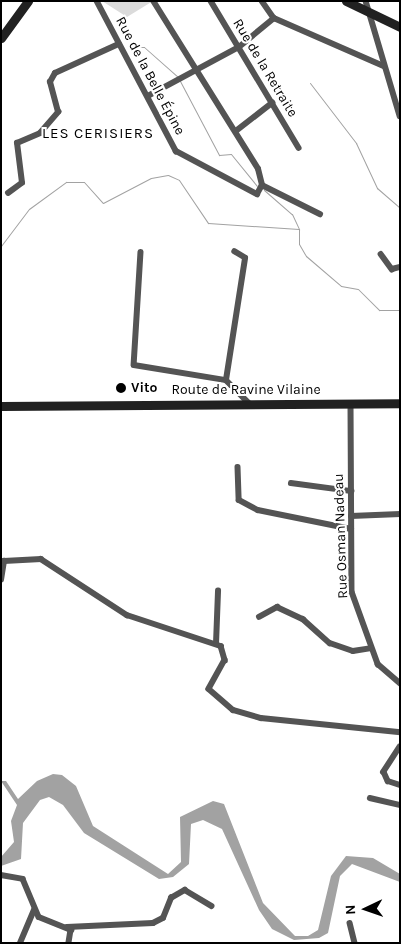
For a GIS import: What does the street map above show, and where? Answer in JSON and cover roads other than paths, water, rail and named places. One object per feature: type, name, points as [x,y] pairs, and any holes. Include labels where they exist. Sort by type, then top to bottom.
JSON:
[{"type":"main road","points":[[1,38],[28,1]]},
{"type":"main road","points":[[346,1],[400,27]]},
{"type":"main road","name":"Route de Ravine Vilaine","points":[[1,406],[400,403]]},
{"type":"street","name":"Rue de la Belle Épine","points":[[97,1],[176,152],[253,193],[262,185]]},
{"type":"street","points":[[153,1],[258,169],[262,185],[320,214]]},
{"type":"street","name":"Rue de la Retraite","points":[[211,1],[299,148]]},
{"type":"street","points":[[262,1],[274,18],[384,66]]},
{"type":"street","points":[[366,1],[400,116]]},
{"type":"street","points":[[148,96],[239,47],[274,18]]},
{"type":"street","points":[[8,193],[22,183],[17,143],[40,133],[58,112],[50,82],[55,73],[119,44]]},
{"type":"street","points":[[236,132],[272,103]]},
{"type":"street","points":[[141,252],[134,365],[226,380],[249,403]]},
{"type":"street","points":[[226,380],[245,258],[235,252]]},
{"type":"street","points":[[381,254],[392,269],[400,268]]},
{"type":"street","name":"Rue Osman Nadeau","points":[[351,404],[352,592],[371,648],[382,671],[400,683]]},
{"type":"street","points":[[238,467],[239,500],[258,510],[351,529]]},
{"type":"street","points":[[291,483],[351,491]]},
{"type":"street","points":[[351,516],[400,514]]},
{"type":"street","points":[[1,580],[4,561],[41,559],[127,614],[216,644]]},
{"type":"street","points":[[218,591],[216,644],[224,660],[209,689],[223,705],[261,718],[400,732]]},
{"type":"street","points":[[259,617],[277,607],[303,619],[330,643],[353,651],[371,648]]},
{"type":"street","points":[[400,747],[384,772],[388,781],[400,785]]},
{"type":"street","points":[[370,798],[400,805]]},
{"type":"street","points":[[1,875],[23,879],[34,910],[45,921],[67,927],[154,923],[164,918],[171,898],[184,890],[212,906]]},
{"type":"street","points":[[20,943],[34,910]]},
{"type":"street","points":[[350,923],[355,943]]},
{"type":"street","points":[[67,927],[73,935],[69,943]]},
{"type":"waterway","points":[[136,47],[144,47],[179,78]]},
{"type":"waterway","points":[[180,81],[219,155],[231,154],[257,186]]},
{"type":"waterway","points":[[310,83],[356,143],[377,188],[400,208]]},
{"type":"waterway","points":[[1,246],[29,209],[66,182],[84,182],[103,203],[151,178],[168,175],[179,180],[208,223],[299,229],[299,244],[306,256],[341,286],[358,289],[379,310],[400,310]]},
{"type":"waterway","points":[[264,190],[292,214],[299,229]]},
{"type":"place","name":"Vito","points":[[121,388]]},
{"type":"district","name":"LES CERISIERS","points":[[98,134]]}]
